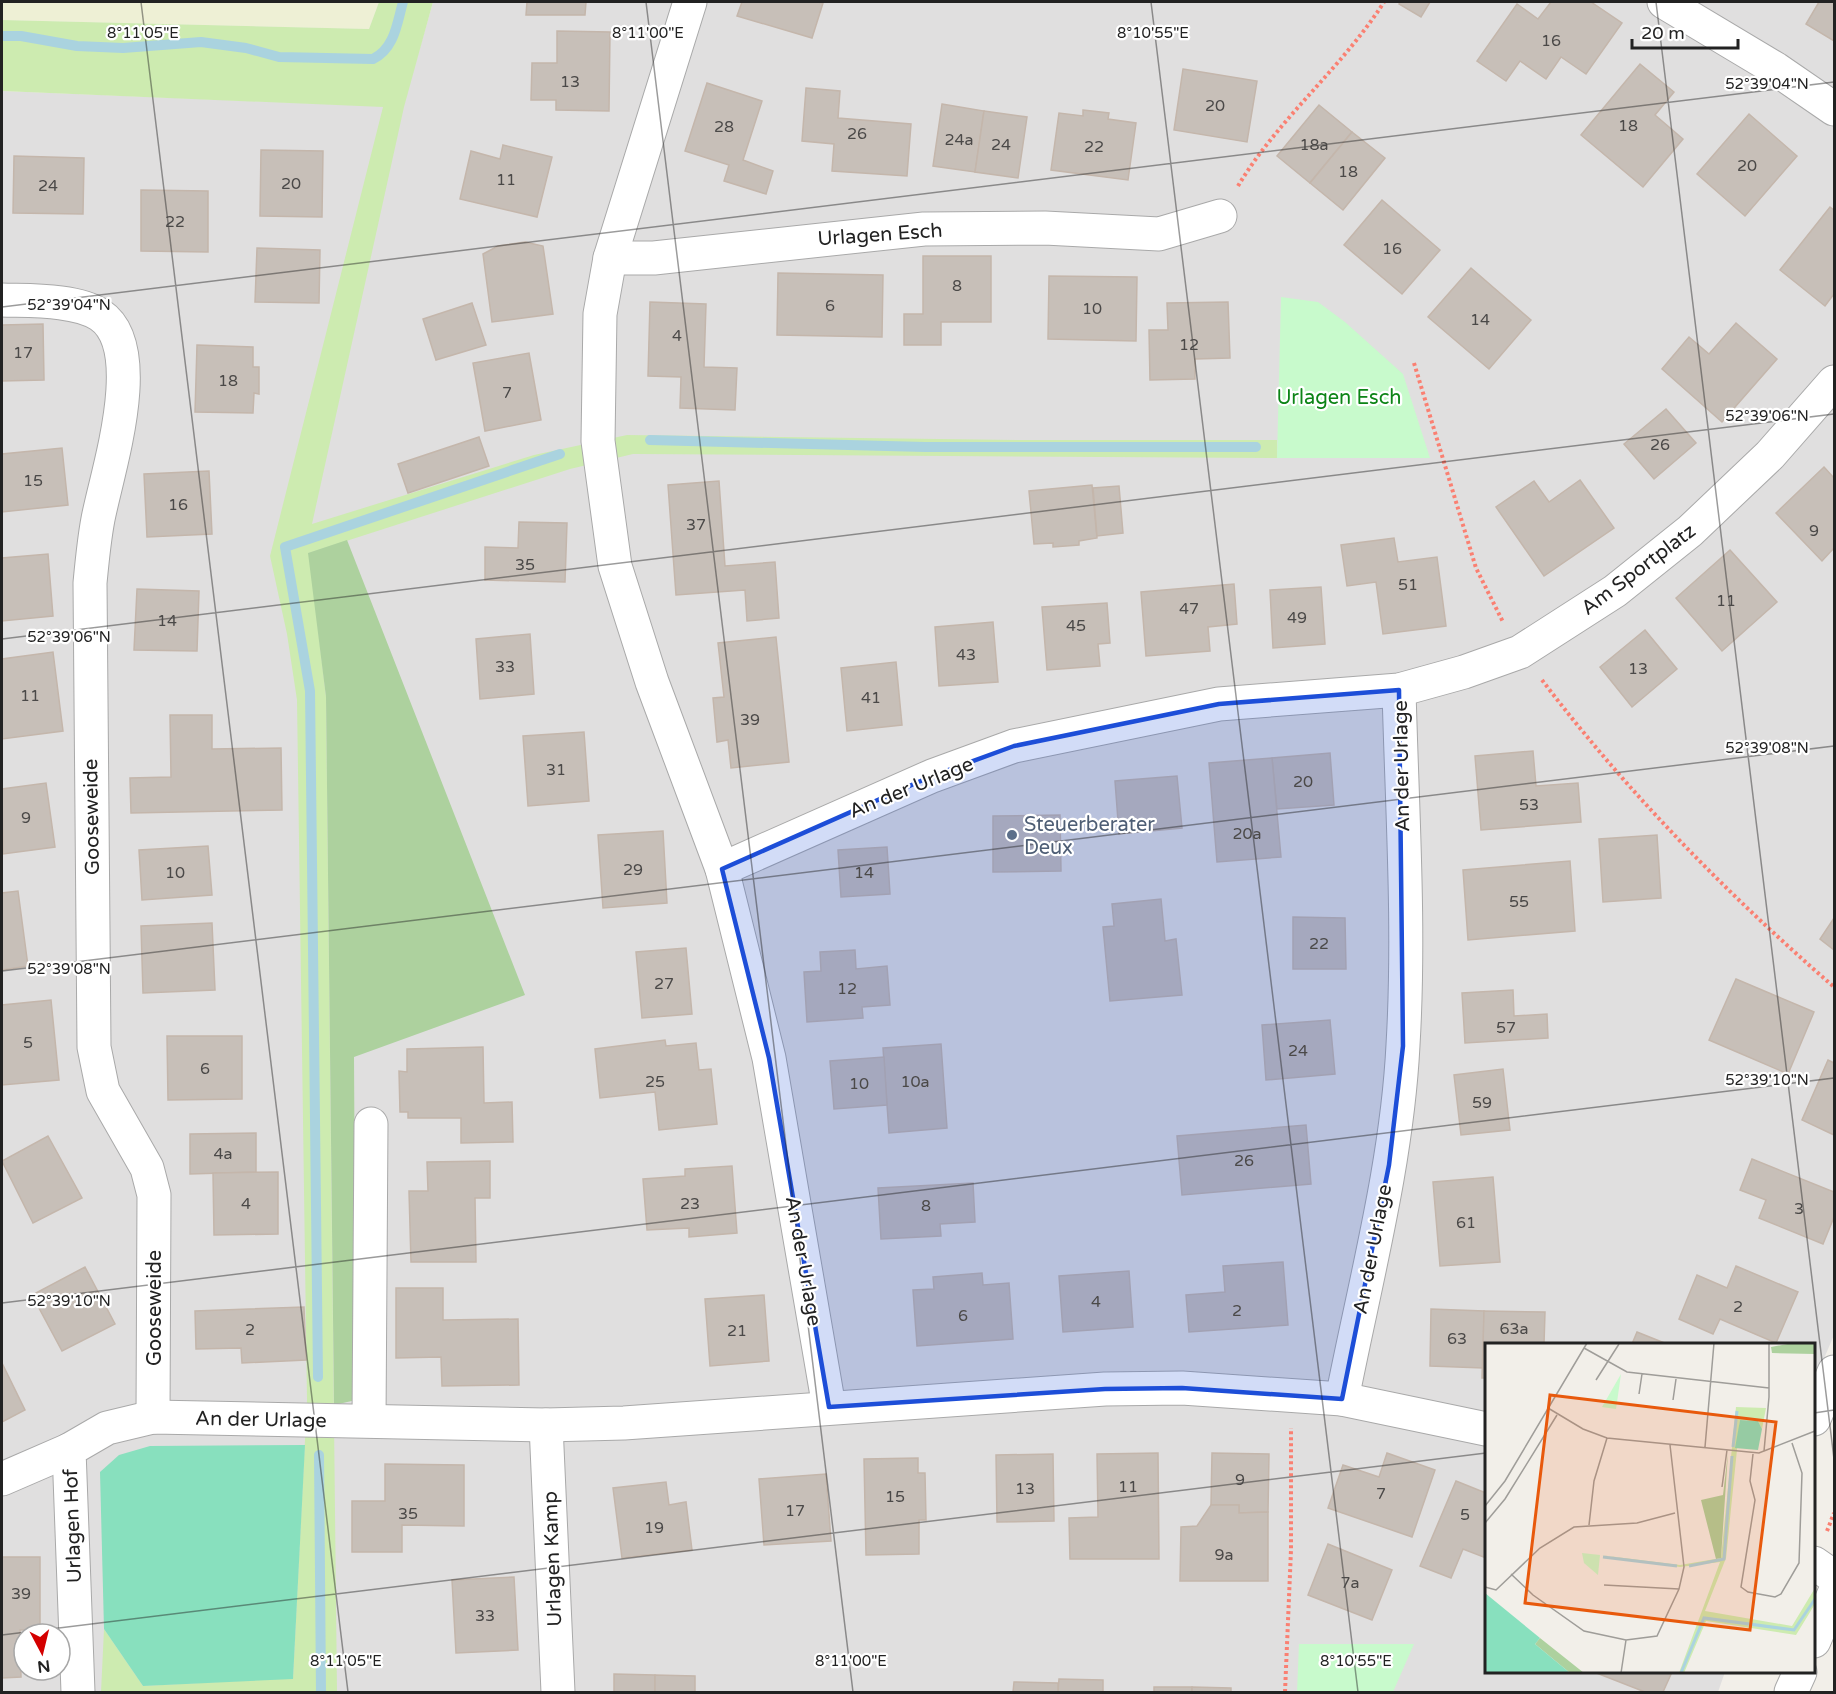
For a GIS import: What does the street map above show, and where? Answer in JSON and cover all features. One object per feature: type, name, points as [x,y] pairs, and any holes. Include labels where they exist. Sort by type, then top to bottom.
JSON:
[{"type":"street","points":[[610,258],[690,2]]},
{"type":"street","points":[[1664,2],[1776,69],[1834,109]]},
{"type":"street","name":"Urlagen Esch","points":[[610,258],[654,258],[924,229],[1045,228],[1159,234],[1220,216]]},
{"type":"street","name":"An der Urlage","points":[[610,258],[600,314],[598,441],[615,566],[652,682],[722,868],[769,1058],[829,1407]]},
{"type":"street","name":"Gooseweide","points":[[2,300],[60,302],[100,315],[117,337],[123,364],[123,393],[97,521],[90,583],[94,1047],[103,1091],[147,1168],[154,1195],[153,1417]]},
{"type":"street","name":"Am Sportplatz","points":[[1399,690],[1464,672],[1520,652],[1615,591],[1690,531],[1770,455],[1834,382]]},
{"type":"street","name":"An der Urlage","points":[[722,868],[932,776],[1014,746],[1219,704],[1399,690],[1405,961],[1403,1046],[1389,1165],[1342,1399]]},
{"type":"street","points":[[369,1420],[371,1124]]},
{"type":"street","points":[[1815,1417],[1834,1372]]},
{"type":"street","name":"An der Urlage","points":[[153,1417],[546,1425],[624,1423],[1105,1389],[1182,1388],[1342,1399],[1485,1429]]},
{"type":"street","name":"Urlagen Hof","points":[[78,1692],[69,1450],[107,1428],[153,1417]]},
{"type":"street","name":"Urlagen Kamp","points":[[546,1425],[558,1692]]},
{"type":"street","points":[[2,1479],[69,1450]]},
{"type":"street","points":[[1815,1564],[1834,1577]]},
{"type":"street","points":[[1815,1639],[1834,1594]]},
{"type":"street","points":[[1791,1692],[1799,1673]]},
{"type":"path","points":[[1220,216],[1245,174],[1365,32],[1384,2]]},
{"type":"path","points":[[1414,363],[1476,568],[1520,652],[1585,736],[1674,835],[1755,918],[1834,987]]},
{"type":"path","points":[[1285,1692],[1292,1550],[1291,1395]]},
{"type":"highlighted area","points":[[1399,690],[1403,1046],[1389,1165],[1342,1399],[1182,1388],[1105,1389],[829,1407],[769,1058],[722,869],[932,776],[1014,746],[1219,704]]},
{"type":"shaded area","points":[[433,2],[1834,2],[1834,1335],[1815,1380],[1815,1343],[1485,1343],[1485,1673],[1725,1673],[1718,1692],[2,1692],[2,91],[403,107]]},
{"type":"green space","points":[[2,2],[379,2],[369,29],[2,20]]},
{"type":"green space","points":[[379,2],[433,2],[404,107],[312,524],[534,455],[627,435],[1021,440],[1277,440],[1277,458],[633,454],[570,469],[309,553],[326,697],[337,1692],[101,1692],[104,1629],[143,1686],[293,1678],[307,1400],[297,700],[287,634],[270,556],[383,107],[2,91],[2,20],[369,29]]},
{"type":"green space","name":"Urlagen Esch","points":[[1281,297],[1318,302],[1345,322],[1403,374],[1430,458],[1277,458]]},
{"type":"green space","points":[[347,540],[525,995],[354,1057],[356,1400],[334,1405],[326,697],[308,553]]},
{"type":"green space","points":[[305,1445],[293,1679],[143,1686],[104,1629],[100,1472],[119,1455],[150,1446]]},
{"type":"green space","points":[[1299,1644],[1414,1644],[1393,1692],[1297,1692]]},
{"type":"building","points":[[527,2],[586,2],[585,15],[526,15]]},
{"type":"building","points":[[742,2],[823,3],[812,38],[737,16]]},
{"type":"building","points":[[1400,2],[1430,2],[1421,17],[1399,4]]},
{"type":"building","points":[[1551,2],[1591,2],[1622,23],[1586,74],[1561,57],[1546,79],[1520,61],[1506,81],[1477,61],[1517,4],[1538,19]]},
{"type":"building","points":[[1819,2],[1834,2],[1834,41],[1806,24]]},
{"type":"building","points":[[557,31],[610,32],[609,111],[556,110],[556,100],[531,100],[532,63],[557,63]]},
{"type":"building","points":[[1640,64],[1674,92],[1655,115],[1683,139],[1643,187],[1581,135]]},
{"type":"building","points":[[1183,69],[1257,81],[1247,142],[1174,130]]},
{"type":"building","points":[[707,83],[762,101],[743,160],[773,171],[766,194],[724,181],[729,165],[685,151]]},
{"type":"building","points":[[806,88],[840,91],[838,118],[911,124],[907,176],[832,171],[834,144],[802,141]]},
{"type":"building","points":[[942,104],[984,111],[975,172],[933,166]]},
{"type":"building","points":[[1319,105],[1352,132],[1310,183],[1277,156]]},
{"type":"building","points":[[1083,110],[1109,113],[1108,119],[1136,123],[1128,180],[1051,170],[1059,113],[1083,116]]},
{"type":"building","points":[[984,111],[1027,117],[1018,178],[975,172]]},
{"type":"building","points":[[1749,114],[1797,156],[1745,216],[1697,174]]},
{"type":"building","points":[[1352,132],[1385,158],[1343,210],[1310,183]]},
{"type":"building","points":[[503,145],[552,157],[537,217],[460,199],[471,151],[500,159]]},
{"type":"building","points":[[261,150],[323,151],[322,217],[260,216]]},
{"type":"building","points":[[14,156],[84,158],[83,214],[13,213]]},
{"type":"building","points":[[141,190],[208,191],[208,252],[141,251]]},
{"type":"building","points":[[1382,200],[1440,250],[1402,294],[1344,245]]},
{"type":"building","points":[[1830,207],[1834,210],[1834,294],[1825,306],[1780,270]]},
{"type":"building","points":[[525,242],[543,246],[553,314],[492,322],[483,254],[498,246]]},
{"type":"building","points":[[257,248],[320,250],[319,303],[255,302]]},
{"type":"building","points":[[923,256],[991,256],[991,322],[941,322],[941,345],[904,345],[904,314],[923,314]]},
{"type":"building","points":[[1471,268],[1531,320],[1489,369],[1428,317]]},
{"type":"building","points":[[778,273],[883,275],[882,337],[777,335]]},
{"type":"building","points":[[1049,276],[1137,277],[1136,341],[1048,339]]},
{"type":"building","points":[[650,302],[706,304],[704,367],[737,368],[735,410],[680,408],[681,377],[648,376]]},
{"type":"building","points":[[1228,302],[1230,358],[1195,359],[1195,379],[1150,380],[1149,330],[1168,330],[1167,303]]},
{"type":"building","points":[[472,303],[486,345],[436,360],[423,319]]},
{"type":"building","points":[[1736,323],[1777,359],[1722,422],[1662,369],[1689,337],[1709,354]]},
{"type":"building","points":[[43,324],[44,380],[2,381],[2,325]]},
{"type":"building","points":[[197,345],[253,347],[253,367],[259,367],[259,394],[254,393],[253,413],[195,412]]},
{"type":"building","points":[[529,353],[541,420],[485,431],[473,363]]},
{"type":"building","points":[[1666,409],[1696,443],[1654,479],[1624,444]]},
{"type":"building","points":[[479,437],[489,466],[408,493],[398,464]]},
{"type":"building","points":[[62,448],[68,505],[2,512],[2,454]]},
{"type":"building","points":[[1824,467],[1834,478],[1834,548],[1822,561],[1776,513]]},
{"type":"building","points":[[209,471],[212,534],[147,537],[144,474]]},
{"type":"building","points":[[1580,480],[1614,528],[1544,576],[1496,507],[1534,481],[1549,502]]},
{"type":"building","points":[[719,481],[725,566],[775,562],[779,618],[747,621],[745,590],[676,595],[668,485]]},
{"type":"building","points":[[1092,485],[1097,538],[1079,541],[1079,545],[1053,547],[1053,543],[1034,544],[1029,491]]},
{"type":"building","points":[[1119,486],[1123,533],[1097,536],[1093,488]]},
{"type":"building","points":[[519,522],[567,523],[565,582],[485,580],[485,547],[518,548]]},
{"type":"building","points":[[1394,538],[1398,562],[1437,557],[1446,626],[1383,634],[1376,582],[1347,586],[1341,545]]},
{"type":"building","points":[[1730,550],[1777,602],[1722,651],[1676,598]]},
{"type":"building","points":[[48,554],[53,616],[2,621],[2,558]]},
{"type":"building","points":[[1234,584],[1237,624],[1208,627],[1210,651],[1146,656],[1141,592]]},
{"type":"building","points":[[1321,587],[1325,644],[1273,648],[1270,590]]},
{"type":"building","points":[[137,589],[199,591],[197,651],[134,650]]},
{"type":"building","points":[[1107,603],[1110,643],[1098,644],[1100,666],[1047,670],[1042,607]]},
{"type":"building","points":[[993,622],[998,682],[939,686],[935,627]]},
{"type":"building","points":[[1645,630],[1677,669],[1632,707],[1600,667]]},
{"type":"building","points":[[530,634],[534,694],[480,699],[476,639]]},
{"type":"building","points":[[776,637],[789,762],[731,768],[728,740],[717,742],[713,698],[724,697],[718,643]]},
{"type":"building","points":[[53,652],[63,731],[2,739],[2,659]]},
{"type":"building","points":[[896,662],[902,725],[847,731],[841,668]]},
{"type":"building","points":[[170,715],[212,715],[212,749],[281,748],[282,810],[131,813],[130,778],[171,777]]},
{"type":"building","points":[[584,732],[589,801],[528,806],[523,736]]},
{"type":"building","points":[[1533,751],[1536,786],[1578,783],[1581,822],[1481,830],[1475,756]]},
{"type":"building","points":[[1330,753],[1334,805],[1277,809],[1272,758]]},
{"type":"building","points":[[1272,758],[1281,857],[1217,862],[1209,763]]},
{"type":"building","points":[[1177,776],[1182,828],[1119,834],[1115,781]]},
{"type":"building","points":[[46,783],[55,847],[3,854],[2,789]]},
{"type":"building","points":[[1060,815],[1061,871],[993,872],[993,816]]},
{"type":"building","points":[[663,831],[667,903],[603,908],[598,835]]},
{"type":"building","points":[[1657,835],[1661,898],[1603,902],[1599,839]]},
{"type":"building","points":[[208,846],[212,895],[142,900],[139,850]]},
{"type":"building","points":[[887,847],[890,894],[841,897],[838,850]]},
{"type":"building","points":[[1570,861],[1575,931],[1468,940],[1463,870]]},
{"type":"building","points":[[18,891],[28,966],[2,970],[2,893]]},
{"type":"building","points":[[1161,899],[1165,941],[1176,939],[1182,995],[1110,1001],[1103,927],[1114,926],[1112,904]]},
{"type":"building","points":[[1293,917],[1345,918],[1346,969],[1293,969]]},
{"type":"building","points":[[1834,918],[1834,950],[1820,939]]},
{"type":"building","points":[[212,923],[215,990],[143,993],[141,926]]},
{"type":"building","points":[[686,948],[692,1014],[642,1018],[636,952]]},
{"type":"building","points":[[855,950],[856,969],[887,966],[890,1005],[862,1007],[863,1018],[807,1022],[804,972],[821,971],[820,952]]},
{"type":"building","points":[[1736,979],[1814,1012],[1788,1074],[1709,1040]]},
{"type":"building","points":[[1513,990],[1514,1016],[1547,1014],[1548,1038],[1465,1043],[1462,993]]},
{"type":"building","points":[[51,1000],[59,1080],[2,1085],[2,1005]]},
{"type":"building","points":[[1330,1020],[1335,1074],[1266,1080],[1262,1025]]},
{"type":"building","points":[[167,1036],[242,1036],[242,1099],[168,1100]]},
{"type":"building","points":[[665,1040],[666,1046],[696,1043],[699,1070],[711,1069],[717,1124],[659,1130],[655,1092],[600,1098],[595,1049]]},
{"type":"building","points":[[941,1044],[947,1128],[889,1133],[883,1048]]},
{"type":"building","points":[[483,1047],[484,1103],[512,1102],[513,1142],[461,1143],[461,1118],[408,1118],[408,1112],[400,1112],[399,1071],[407,1072],[407,1049]]},
{"type":"building","points":[[884,1057],[887,1105],[834,1109],[830,1061]]},
{"type":"building","points":[[1828,1060],[1834,1063],[1834,1135],[1802,1120]]},
{"type":"building","points":[[1503,1069],[1510,1130],[1461,1135],[1454,1075]]},
{"type":"building","points":[[1306,1125],[1311,1184],[1182,1195],[1177,1136]]},
{"type":"building","points":[[256,1133],[256,1172],[190,1174],[190,1134]]},
{"type":"building","points":[[48,1136],[82,1198],[33,1223],[2,1161]]},
{"type":"building","points":[[1752,1159],[1834,1192],[1834,1217],[1823,1244],[1759,1218],[1766,1200],[1740,1190]]},
{"type":"building","points":[[490,1161],[490,1198],[475,1198],[476,1262],[411,1262],[409,1191],[428,1191],[427,1162]]},
{"type":"building","points":[[732,1166],[737,1233],[689,1237],[689,1228],[647,1230],[643,1179],[685,1176],[685,1169]]},
{"type":"building","points":[[278,1172],[278,1234],[214,1235],[213,1173]]},
{"type":"building","points":[[1493,1177],[1500,1262],[1440,1266],[1433,1182]]},
{"type":"building","points":[[973,1183],[975,1222],[940,1224],[941,1236],[881,1239],[878,1188]]},
{"type":"building","points":[[1283,1262],[1288,1325],[1189,1332],[1186,1295],[1225,1292],[1223,1266]]},
{"type":"building","points":[[1736,1266],[1798,1292],[1776,1343],[1720,1319],[1713,1334],[1679,1319],[1697,1275],[1727,1288]]},
{"type":"building","points":[[85,1267],[115,1324],[62,1351],[32,1295]]},
{"type":"building","points":[[1129,1271],[1133,1327],[1063,1332],[1059,1276]]},
{"type":"building","points":[[982,1273],[983,1285],[1009,1283],[1013,1339],[917,1346],[913,1290],[934,1289],[933,1277]]},
{"type":"building","points":[[396,1288],[443,1288],[443,1320],[518,1319],[519,1385],[442,1386],[441,1357],[396,1358]]},
{"type":"building","points":[[764,1295],[769,1361],[710,1366],[705,1299]]},
{"type":"building","points":[[304,1307],[306,1360],[242,1363],[241,1348],[196,1349],[195,1311]]},
{"type":"building","points":[[1431,1309],[1484,1311],[1483,1368],[1430,1366]]},
{"type":"building","points":[[1484,1311],[1545,1312],[1544,1343],[1485,1343],[1485,1378],[1482,1378]]},
{"type":"building","points":[[1637,1332],[1664,1343],[1632,1343]]},
{"type":"building","points":[[2,1363],[25,1410],[2,1422]]},
{"type":"building","points":[[1158,1453],[1159,1559],[1070,1559],[1069,1518],[1098,1517],[1097,1454]]},
{"type":"building","points":[[1212,1453],[1269,1454],[1268,1512],[1239,1513],[1239,1505],[1211,1505]]},
{"type":"building","points":[[1387,1453],[1435,1470],[1412,1537],[1328,1508],[1343,1465],[1379,1477]]},
{"type":"building","points":[[1053,1454],[1054,1521],[997,1522],[996,1455]]},
{"type":"building","points":[[918,1458],[918,1473],[925,1473],[926,1520],[919,1520],[919,1554],[866,1555],[864,1459]]},
{"type":"building","points":[[385,1464],[464,1465],[464,1526],[402,1525],[402,1552],[352,1552],[352,1501],[385,1501]]},
{"type":"building","points":[[826,1474],[831,1541],[764,1545],[759,1479]]},
{"type":"building","points":[[1456,1481],[1485,1493],[1485,1558],[1463,1549],[1451,1578],[1420,1566]]},
{"type":"building","points":[[666,1482],[669,1505],[686,1502],[692,1550],[622,1558],[613,1488]]},
{"type":"building","points":[[1211,1505],[1239,1505],[1239,1513],[1268,1512],[1268,1581],[1180,1581],[1181,1527],[1197,1526]]},
{"type":"building","points":[[1328,1544],[1392,1570],[1372,1620],[1308,1595]]},
{"type":"building","points":[[2,1557],[40,1557],[40,1622],[12,1622],[12,1677],[2,1678]]},
{"type":"building","points":[[514,1577],[518,1650],[456,1653],[452,1580]]},
{"type":"building","points":[[1597,1673],[1672,1673],[1663,1692],[1645,1692]]},
{"type":"building","points":[[614,1674],[655,1675],[655,1692],[614,1692]]},
{"type":"building","points":[[655,1675],[695,1676],[695,1692],[655,1692]]},
{"type":"building","points":[[1059,1679],[1103,1680],[1103,1692],[1058,1692]]},
{"type":"building","points":[[1014,1682],[1058,1683],[1058,1692],[1013,1692]]},
{"type":"building","points":[[1154,1687],[1192,1687],[1192,1692],[1154,1692]]},
{"type":"building","points":[[1192,1687],[1231,1688],[1231,1692],[1192,1692]]},
{"type":"waterway","points":[[2,36],[21,36],[77,46],[123,48],[201,42],[246,48],[279,57],[373,59],[391,42],[403,2]]},
{"type":"waterway","points":[[650,440],[925,447],[1256,447]]},
{"type":"waterway","points":[[318,1377],[310,691],[285,547],[560,454]]},
{"type":"waterway","points":[[319,1455],[321,1692]]},
{"type":"place","name":"Steuerberater Deux","points":[[1012,835]]}]
